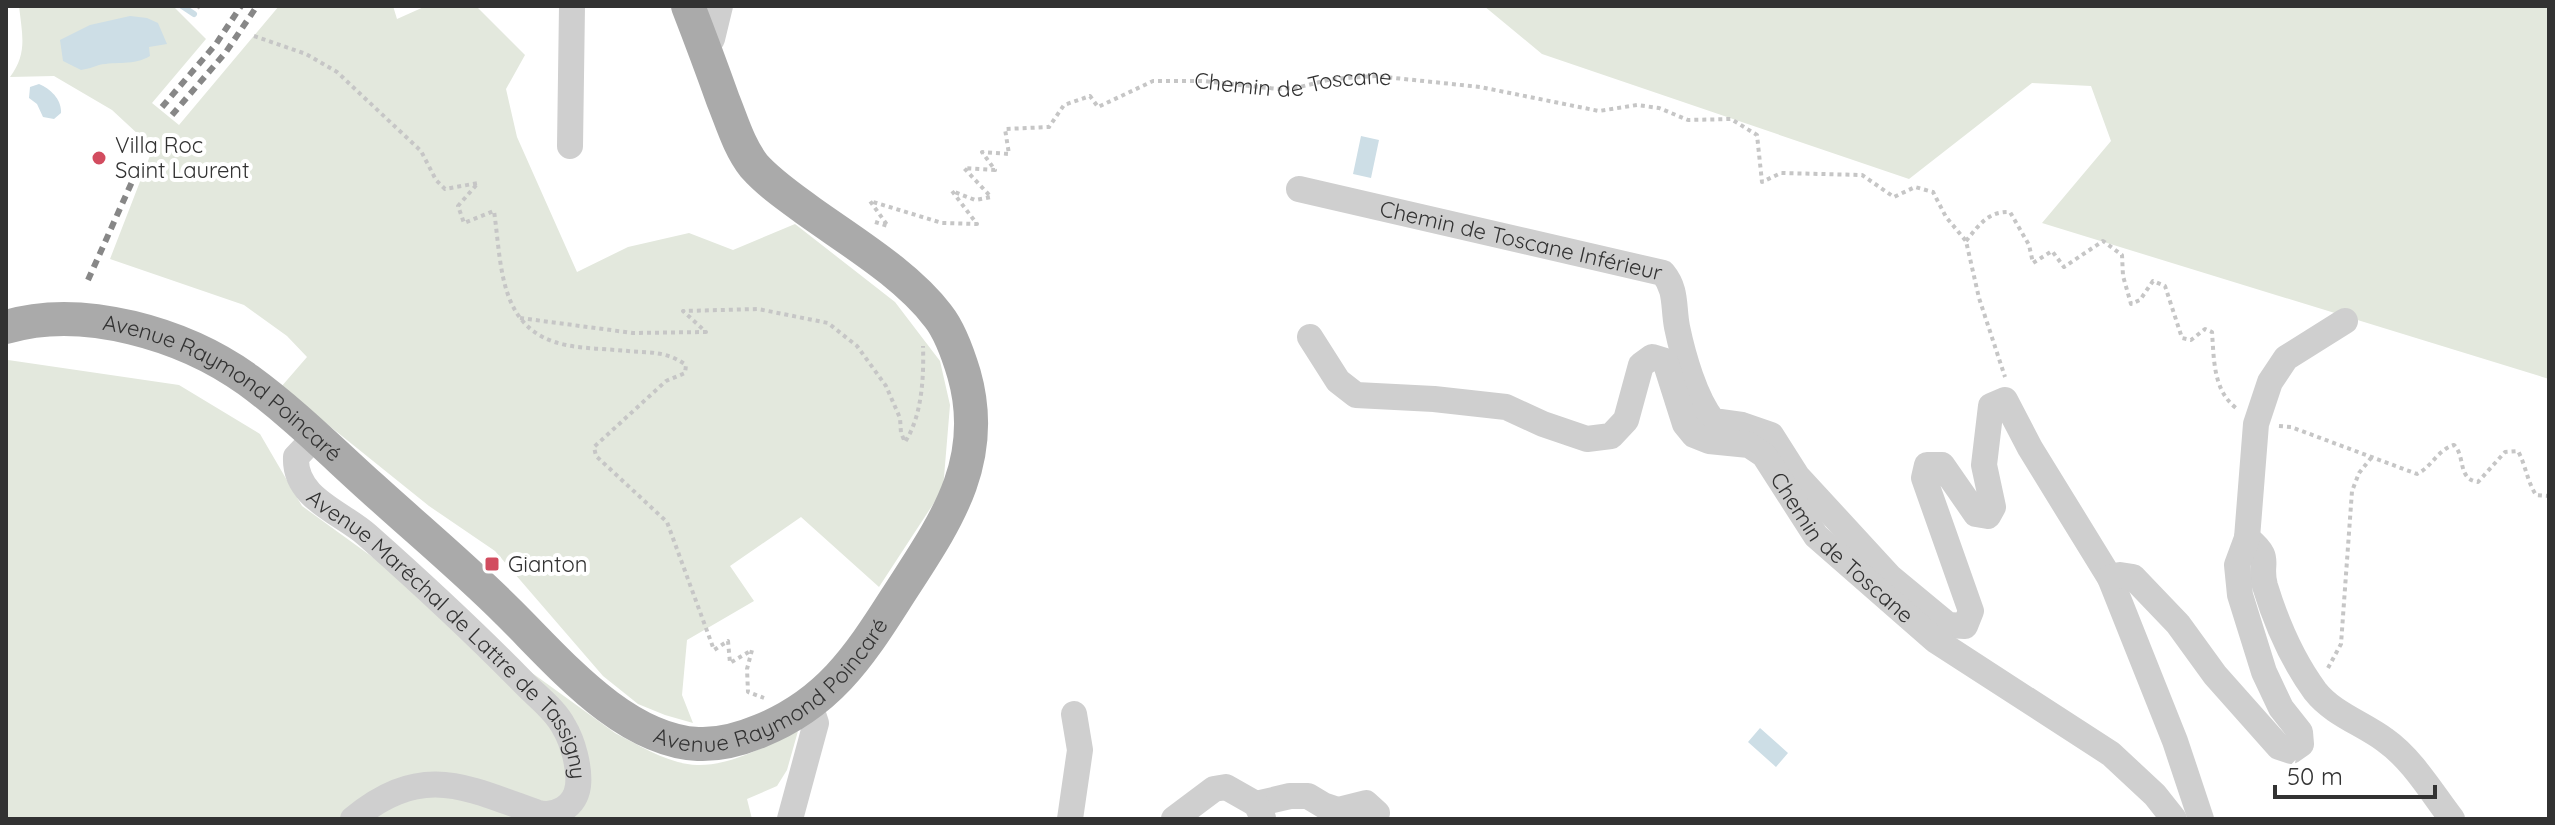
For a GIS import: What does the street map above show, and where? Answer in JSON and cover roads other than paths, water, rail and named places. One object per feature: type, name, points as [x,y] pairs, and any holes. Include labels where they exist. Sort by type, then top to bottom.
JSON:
[{"type":"main road","name":"Avenue Raymond Poincaré","points":[[6,327],[39,320],[94,321],[160,336],[191,348],[247,379],[476,581],[584,687],[632,720],[672,739],[698,744],[754,734],[777,724],[810,705],[840,678],[866,646],[948,515],[964,476],[971,439],[969,401],[958,355],[941,320],[911,288],[787,195],[752,163],[739,140],[688,6]]},
{"type":"street","points":[[570,146],[572,6]]},
{"type":"street","points":[[703,47],[712,39],[720,6]]},
{"type":"street","name":"Chemin de Toscane Inférieur","points":[[1299,189],[1663,273],[1673,285],[1677,327],[1701,406],[1713,421],[1742,425],[1771,435],[1797,476],[1829,512],[1890,577],[1948,625],[1965,626],[1971,611],[1924,478],[1927,465],[1942,465],[1976,514],[1988,516],[1993,507],[1984,465],[1991,406],[2005,400],[2030,448],[2110,578]]},
{"type":"street","points":[[2201,819],[2175,741],[2110,578],[2120,575],[2133,577],[2178,624],[2215,675],[2279,747],[2291,751],[2301,744],[2300,732],[2281,708],[2264,672],[2240,595],[2237,565],[2247,538],[2251,456],[2256,424],[2270,382],[2286,358],[2345,321]]},
{"type":"street","name":"Chemin de Toscane","points":[[1310,337],[1338,381],[1356,395],[1506,407],[1587,439],[1611,436],[1626,420],[1641,365],[1652,357],[1665,361],[1685,424],[1694,435],[1709,441],[1749,445],[1764,455],[1816,536],[1935,640],[2111,754],[2155,795],[2174,819]]},
{"type":"street","name":"Avenue Maréchal de Lattre de Tassigny","points":[[315,437],[296,457],[295,469],[301,482],[313,497],[365,533],[495,654],[556,716],[568,736],[577,768],[576,792],[566,808],[557,813],[547,815],[473,790],[445,783],[427,783],[394,793],[370,805],[353,819]]},
{"type":"street","points":[[2247,538],[2260,549],[2265,561],[2264,583],[2291,652],[2315,691],[2331,707],[2388,741],[2452,819]]},
{"type":"street","points":[[790,819],[816,723],[810,705]]},
{"type":"street","points":[[1070,819],[1080,750],[1074,714]]},
{"type":"street","points":[[1174,819],[1214,789],[1226,787],[1260,812],[1290,796],[1308,796],[1338,810],[1366,803],[1377,813]]},
{"type":"waterway","points":[[182,6],[194,14]]},
{"type":"railway","points":[[162,107],[216,44],[241,6]]},
{"type":"railway","points":[[172,115],[226,52],[257,6]]},
{"type":"railway","points":[[88,280],[140,164]]},
{"type":"place","name":"Villa Roc Saint Laurent","points":[[99,158]]},
{"type":"place","name":"Gianton","points":[[492,564]]}]
